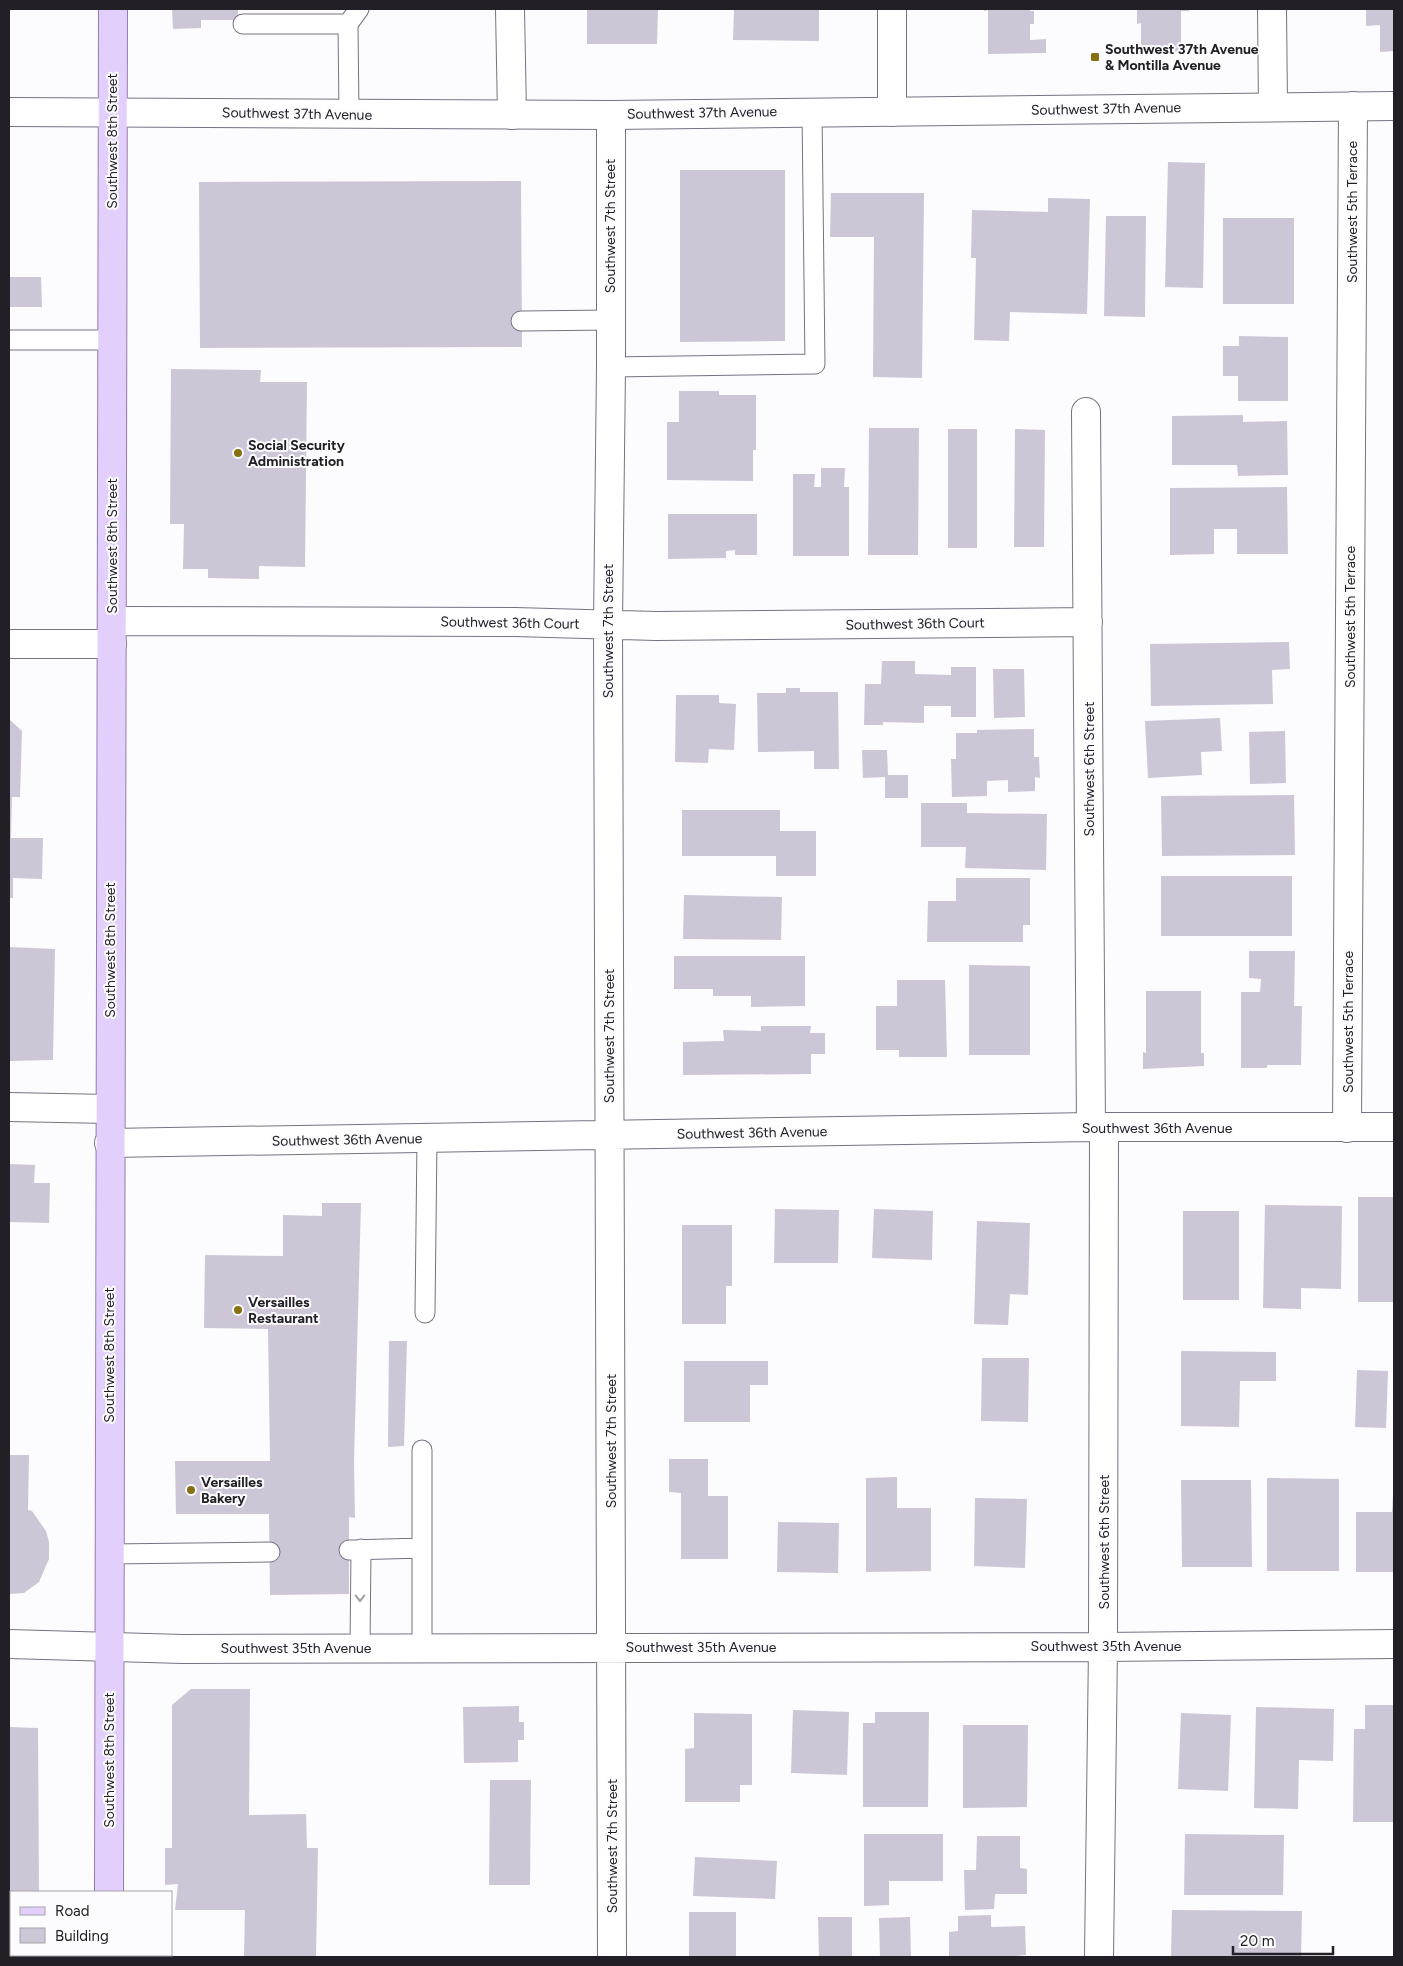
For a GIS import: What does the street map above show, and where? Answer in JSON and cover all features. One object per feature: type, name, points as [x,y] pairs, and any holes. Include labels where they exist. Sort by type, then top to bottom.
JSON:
[{"type":"main road","name":"Southwest 8th Street","points":[[109,1891],[109,1109],[113,9]]},
{"type":"street","points":[[510,9],[512,115]]},
{"type":"street","points":[[892,9],[892,112]]},
{"type":"street","points":[[1272,9],[1273,107]]},
{"type":"street","name":"Southwest 5th Terrace","points":[[1347,1128],[1353,106]]},
{"type":"street","name":"Southwest 37th Avenue","points":[[9,112],[611,115],[1394,106]]},
{"type":"street","name":"Southwest 7th Street","points":[[611,115],[608,624],[612,1957]]},
{"type":"street","name":"Southwest 6th Street","points":[[1086,412],[1088,622],[1098,1127],[1104,1647],[1100,1957]]},
{"type":"street","name":"Southwest 36th Court","points":[[9,644],[112,633],[496,622],[666,626],[1088,622]]},
{"type":"street","points":[[9,1107],[109,1109]]},
{"type":"street","name":"Southwest 36th Avenue","points":[[109,1143],[1098,1127],[1394,1127]]},
{"type":"street","name":"Southwest 35th Avenue","points":[[9,1644],[183,1649],[1104,1647],[1394,1644]]},
{"type":"lane","points":[[349,114],[348,24],[359,9]]},
{"type":"lane","points":[[243,24],[348,24]]},
{"type":"lane","points":[[611,367],[816,364],[812,112]]},
{"type":"lane","points":[[521,321],[611,320]]},
{"type":"lane","points":[[9,340],[111,340]]},
{"type":"lane","points":[[425,1313],[427,1139]]},
{"type":"lane","points":[[422,1450],[422,1648]]},
{"type":"lane","points":[[360,1648],[355,1550],[422,1548]]},
{"type":"lane","points":[[110,1554],[270,1552]]},
{"type":"building","points":[[172,9],[238,9],[238,20],[201,20],[201,28],[173,29]]},
{"type":"building","points":[[587,9],[658,9],[657,44],[587,44]]},
{"type":"building","points":[[734,9],[819,9],[819,41],[733,40]]},
{"type":"building","points":[[984,9],[1030,9],[1030,11],[1034,11],[1034,24],[1030,24],[1030,40],[1046,39],[1046,53],[988,54],[988,10],[984,11]]},
{"type":"building","points":[[1189,9],[1189,11],[1181,11],[1181,52],[1141,53],[1141,23],[1137,24],[1137,10]]},
{"type":"building","points":[[1366,9],[1394,9],[1394,51],[1380,52],[1380,25],[1366,26]]},
{"type":"building","points":[[1168,162],[1205,163],[1203,288],[1165,287]]},
{"type":"building","points":[[680,170],[785,170],[785,341],[680,342]]},
{"type":"building","points":[[521,181],[522,347],[200,348],[199,182]]},
{"type":"building","points":[[831,193],[924,193],[922,378],[873,377],[874,237],[830,237]]},
{"type":"building","points":[[1048,198],[1090,199],[1087,314],[1010,312],[1009,341],[974,340],[976,258],[971,258],[972,210],[1048,212]]},
{"type":"building","points":[[1106,216],[1146,216],[1145,317],[1104,316]]},
{"type":"building","points":[[1223,218],[1294,218],[1294,304],[1223,304]]},
{"type":"building","points":[[9,277],[41,277],[42,307],[9,307]]},
{"type":"building","points":[[1239,336],[1288,337],[1288,401],[1238,401],[1238,376],[1223,376],[1223,346],[1239,346]]},
{"type":"building","name":"Social Security Administration","points":[[171,369],[261,370],[260,382],[307,382],[305,567],[259,566],[259,579],[208,578],[208,569],[183,569],[184,524],[170,524]]},
{"type":"building","points":[[679,391],[719,391],[719,395],[756,395],[756,450],[753,450],[753,481],[667,480],[667,422],[679,422]]},
{"type":"building","points":[[1243,415],[1243,422],[1287,421],[1288,475],[1238,476],[1237,465],[1172,465],[1172,416]]},
{"type":"building","points":[[869,428],[919,428],[918,555],[868,555]]},
{"type":"building","points":[[948,429],[977,429],[977,548],[948,548]]},
{"type":"building","points":[[1015,429],[1045,430],[1044,547],[1014,547]]},
{"type":"building","points":[[821,468],[845,468],[844,487],[849,487],[849,556],[793,556],[793,474],[815,474],[814,487],[821,487]]},
{"type":"building","points":[[1287,487],[1288,554],[1237,554],[1237,529],[1214,529],[1214,554],[1170,555],[1170,488]]},
{"type":"building","points":[[668,514],[757,514],[757,555],[735,555],[735,550],[726,551],[726,558],[668,559]]},
{"type":"building","points":[[1289,642],[1290,669],[1272,670],[1273,704],[1151,706],[1150,644]]},
{"type":"building","points":[[882,661],[915,661],[915,674],[951,675],[951,667],[976,667],[976,717],[951,717],[951,706],[924,706],[924,723],[883,722],[883,725],[864,725],[865,684],[881,684]]},
{"type":"building","points":[[993,669],[1024,669],[1025,717],[994,718]]},
{"type":"building","points":[[786,688],[800,688],[800,692],[838,692],[839,769],[814,769],[814,751],[758,752],[757,693],[786,693]]},
{"type":"building","points":[[676,695],[719,695],[719,703],[736,704],[734,750],[709,749],[708,763],[675,762]]},
{"type":"building","points":[[1220,718],[1222,751],[1201,752],[1202,775],[1148,778],[1145,721]]},
{"type":"building","points":[[9,719],[22,731],[20,797],[12,797],[11,838],[43,838],[42,879],[13,878],[13,898],[9,898]]},
{"type":"building","points":[[1034,729],[1034,757],[1039,757],[1040,778],[1035,777],[1035,791],[1008,792],[1008,780],[987,781],[987,796],[952,797],[951,759],[956,759],[956,733],[977,733],[977,730]]},
{"type":"building","points":[[1285,731],[1286,783],[1250,784],[1249,732]]},
{"type":"building","points":[[862,750],[887,750],[888,775],[908,775],[908,798],[885,798],[885,777],[863,778]]},
{"type":"building","points":[[1294,795],[1295,855],[1162,856],[1161,796]]},
{"type":"building","points":[[921,803],[967,803],[967,813],[1047,814],[1046,870],[965,868],[966,847],[921,847]]},
{"type":"building","points":[[682,810],[780,810],[780,831],[816,831],[816,876],[776,876],[776,856],[682,856]]},
{"type":"building","points":[[1161,876],[1292,876],[1292,936],[1161,936]]},
{"type":"building","points":[[956,878],[1030,878],[1030,925],[1023,925],[1023,942],[927,942],[928,901],[956,901]]},
{"type":"building","points":[[684,895],[782,897],[781,940],[683,939]]},
{"type":"building","points":[[9,947],[55,949],[53,1060],[9,1061]]},
{"type":"building","points":[[1249,951],[1295,951],[1294,1006],[1302,1006],[1301,1065],[1267,1065],[1267,1068],[1241,1068],[1241,992],[1260,992],[1261,979],[1249,978]]},
{"type":"building","points":[[674,956],[805,956],[805,1006],[751,1007],[751,996],[713,996],[713,989],[674,989]]},
{"type":"building","points":[[969,965],[1030,966],[1030,1055],[969,1055]]},
{"type":"building","points":[[897,980],[945,980],[947,1057],[899,1057],[899,1050],[876,1050],[876,1006],[897,1006]]},
{"type":"building","points":[[1146,991],[1201,991],[1201,1053],[1204,1053],[1204,1066],[1143,1069],[1143,1052],[1146,1053]]},
{"type":"building","points":[[761,1026],[811,1026],[810,1033],[825,1033],[825,1054],[811,1054],[811,1074],[683,1075],[683,1042],[724,1041],[723,1030],[761,1031]]},
{"type":"building","points":[[9,1164],[35,1165],[34,1183],[50,1183],[49,1223],[9,1222]]},
{"type":"building","points":[[1358,1197],[1394,1197],[1394,1302],[1358,1302]]},
{"type":"building","points":[[322,1203],[361,1203],[354,1460],[355,1518],[349,1517],[349,1594],[270,1595],[269,1514],[176,1514],[175,1461],[270,1461],[268,1329],[204,1328],[205,1255],[283,1256],[283,1215],[322,1216]]},
{"type":"building","points":[[1265,1205],[1342,1206],[1341,1289],[1301,1288],[1301,1309],[1263,1308]]},
{"type":"building","points":[[775,1209],[839,1210],[838,1263],[774,1263]]},
{"type":"building","points":[[874,1209],[933,1211],[932,1260],[872,1258]]},
{"type":"building","points":[[1183,1211],[1239,1211],[1239,1300],[1183,1300]]},
{"type":"building","points":[[977,1221],[1030,1223],[1028,1295],[1010,1294],[1008,1325],[974,1324]]},
{"type":"building","points":[[682,1225],[732,1225],[732,1286],[726,1286],[726,1324],[682,1324]]},
{"type":"building","points":[[389,1341],[407,1341],[404,1446],[388,1447]]},
{"type":"building","points":[[1181,1351],[1276,1352],[1276,1381],[1240,1381],[1239,1427],[1181,1426]]},
{"type":"building","points":[[982,1358],[1029,1358],[1028,1422],[981,1421]]},
{"type":"building","points":[[684,1361],[768,1361],[768,1385],[750,1385],[750,1422],[684,1422]]},
{"type":"building","points":[[1357,1370],[1388,1371],[1386,1428],[1355,1427]]},
{"type":"building","points":[[9,1455],[29,1455],[28,1510],[32,1511],[46,1531],[49,1542],[49,1559],[39,1582],[24,1593],[10,1594],[9,1594]]},
{"type":"building","points":[[669,1459],[708,1459],[708,1496],[728,1496],[728,1559],[681,1559],[681,1493],[669,1492]]},
{"type":"building","points":[[897,1477],[897,1508],[931,1508],[931,1571],[866,1572],[866,1478]]},
{"type":"building","points":[[1267,1478],[1339,1479],[1339,1571],[1267,1571]]},
{"type":"building","points":[[1181,1480],[1251,1480],[1252,1567],[1182,1567]]},
{"type":"building","points":[[1393,1495],[1394,1572],[1356,1572],[1356,1512],[1392,1512]]},
{"type":"building","points":[[975,1498],[1027,1499],[1025,1568],[974,1566]]},
{"type":"building","points":[[778,1522],[839,1523],[838,1573],[777,1572]]},
{"type":"building","points":[[191,1689],[250,1689],[249,1815],[306,1814],[307,1848],[318,1848],[316,1957],[244,1957],[245,1910],[175,1910],[178,1884],[165,1885],[165,1848],[172,1848],[172,1705]]},
{"type":"building","points":[[1365,1705],[1394,1705],[1394,1822],[1353,1822],[1354,1729],[1365,1729]]},
{"type":"building","points":[[519,1706],[519,1722],[524,1722],[524,1740],[518,1740],[518,1762],[464,1763],[463,1707]]},
{"type":"building","points":[[1256,1707],[1334,1709],[1333,1761],[1299,1760],[1298,1809],[1254,1808]]},
{"type":"building","points":[[793,1710],[849,1712],[847,1775],[791,1773]]},
{"type":"building","points":[[875,1712],[929,1712],[928,1807],[863,1807],[863,1723],[875,1723]]},
{"type":"building","points":[[694,1713],[752,1714],[752,1785],[740,1785],[740,1802],[685,1802],[685,1749],[694,1748]]},
{"type":"building","points":[[1181,1713],[1231,1715],[1228,1791],[1178,1789]]},
{"type":"building","points":[[963,1725],[1028,1725],[1027,1807],[963,1808]]},
{"type":"building","points":[[9,1727],[38,1728],[39,1891],[10,1891],[10,1956],[53,1957],[9,1957]]},
{"type":"building","points":[[490,1780],[531,1780],[530,1885],[489,1885]]},
{"type":"building","points":[[864,1834],[943,1834],[943,1881],[889,1881],[889,1905],[864,1906]]},
{"type":"building","points":[[1185,1834],[1284,1835],[1283,1895],[1184,1895]]},
{"type":"building","points":[[977,1836],[1020,1836],[1020,1868],[1027,1869],[1027,1894],[995,1894],[994,1909],[965,1910],[964,1870],[976,1870]]},
{"type":"building","points":[[695,1857],[777,1861],[775,1899],[693,1896]]},
{"type":"building","points":[[1172,1910],[1302,1911],[1301,1957],[1171,1957]]},
{"type":"building","points":[[689,1912],[736,1912],[736,1957],[689,1957]]},
{"type":"building","points":[[991,1915],[991,1927],[1025,1926],[1026,1955],[1016,1957],[949,1957],[949,1932],[958,1931],[958,1916]]},
{"type":"building","points":[[818,1917],[852,1917],[852,1957],[819,1957]]},
{"type":"building","points":[[910,1917],[911,1957],[880,1957],[879,1918]]},
{"type":"place","name":"Southwest 37th Avenue & Montilla Avenue","points":[[1095,57]]},
{"type":"place","name":"Social Security Administration","points":[[238,453]]},
{"type":"place","name":"Versailles Restaurant","points":[[238,1310]]},
{"type":"place","name":"Versailles Bakery","points":[[191,1490]]}]
